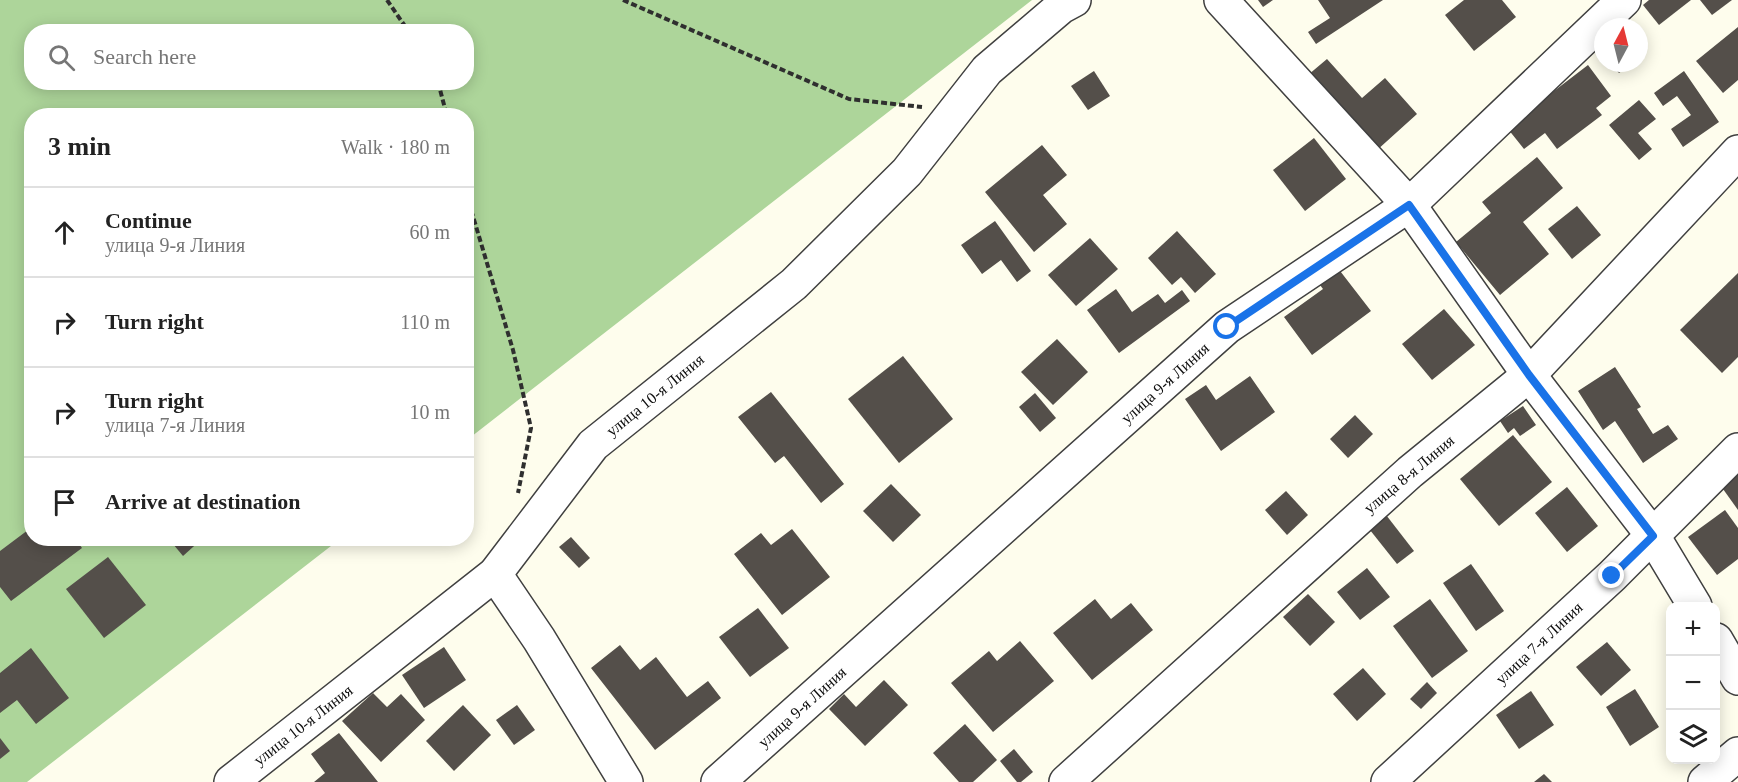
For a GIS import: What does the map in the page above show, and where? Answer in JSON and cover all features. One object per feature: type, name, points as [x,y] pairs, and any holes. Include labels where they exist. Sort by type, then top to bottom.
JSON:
[{"type":"street","name":"улица 10-я Линия","points":[[231,782],[495,574],[593,446],[794,284],[907,172],[987,70],[1061,7],[1074,0]]},
{"type":"street","points":[[1221,0],[1409,205],[1529,375],[1653,536],[1693,602]]},
{"type":"street","name":"улица 9-я Линия","points":[[718,782],[1227,327],[1409,205],[1624,0]]},
{"type":"street","name":"улица 8-я Линия","points":[[1066,782],[1410,472],[1529,375],[1738,152]]},
{"type":"street","name":"улица 7-я Линия","points":[[1388,782],[1653,536],[1738,450]]},
{"type":"street","points":[[495,574],[539,639],[626,782]]},
{"type":"street","points":[[1720,647],[1738,678]]},
{"type":"street","points":[[1705,782],[1738,754]]},
{"type":"path","points":[[387,0],[404,24]]},
{"type":"path","points":[[623,0],[849,99],[955,111]]},
{"type":"path","points":[[440,90],[445,108]]},
{"type":"path","points":[[474,220],[513,350],[531,428],[518,495]]},
{"type":"green space","points":[[0,0],[1032,0],[474,435],[474,108],[24,108],[24,546],[331,546],[27,782],[0,782]]},
{"type":"building","points":[[1258,0],[1273,0],[1263,7]]},
{"type":"building","points":[[1318,0],[1383,0],[1316,44],[1308,32],[1330,18]]},
{"type":"building","points":[[1464,0],[1502,0],[1516,17],[1474,51],[1445,15]]},
{"type":"building","points":[[1649,0],[1691,0],[1659,25],[1643,5]]},
{"type":"building","points":[[1700,0],[1732,0],[1712,15]]},
{"type":"building","points":[[1738,27],[1738,80],[1723,93],[1696,61]]},
{"type":"building","points":[[1327,59],[1362,98],[1385,78],[1417,114],[1376,151],[1308,75]]},
{"type":"building","points":[[1588,65],[1611,96],[1596,108],[1602,115],[1557,149],[1545,133],[1524,149],[1504,124],[1528,111]]},
{"type":"building","points":[[1094,71],[1110,96],[1088,110],[1071,86]]},
{"type":"building","points":[[1684,71],[1719,122],[1683,147],[1671,129],[1691,115],[1677,96],[1663,106],[1654,93]]},
{"type":"building","points":[[1639,100],[1656,119],[1638,133],[1652,149],[1639,160],[1609,125]]},
{"type":"building","points":[[1314,138],[1346,179],[1305,211],[1273,170]]},
{"type":"building","points":[[1042,145],[1067,175],[1043,195],[1067,224],[1034,252],[985,192]]},
{"type":"building","points":[[1537,157],[1563,188],[1523,222],[1549,254],[1500,295],[1456,242],[1491,213],[1482,202]]},
{"type":"building","points":[[1577,206],[1601,235],[1572,259],[1548,229]]},
{"type":"building","points":[[995,221],[1031,271],[1017,282],[1001,260],[982,274],[961,245]]},
{"type":"building","points":[[1177,231],[1216,274],[1195,293],[1181,277],[1172,285],[1148,258]]},
{"type":"building","points":[[1090,238],[1118,269],[1076,306],[1048,275]]},
{"type":"building","points":[[1337,267],[1371,311],[1312,355],[1284,317],[1323,289],[1317,281]]},
{"type":"building","points":[[1738,273],[1738,357],[1722,373],[1680,330]]},
{"type":"building","points":[[1116,289],[1132,312],[1158,294],[1165,303],[1182,290],[1190,301],[1119,353],[1087,310]]},
{"type":"building","points":[[1444,309],[1475,345],[1432,380],[1402,344]]},
{"type":"building","points":[[1057,339],[1088,372],[1053,405],[1021,372]]},
{"type":"building","points":[[903,356],[953,419],[899,463],[848,399]]},
{"type":"building","points":[[1615,367],[1641,407],[1637,409],[1653,434],[1668,425],[1678,439],[1643,463],[1615,421],[1603,430],[1578,391]]},
{"type":"building","points":[[1250,376],[1275,412],[1221,451],[1185,399],[1206,385],[1216,400]]},
{"type":"building","points":[[771,392],[844,484],[821,503],[784,456],[775,463],[738,417]]},
{"type":"building","points":[[1035,393],[1056,418],[1040,432],[1019,407]]},
{"type":"building","points":[[1523,406],[1536,425],[1520,436],[1514,428],[1508,433],[1500,421]]},
{"type":"building","points":[[1355,415],[1373,434],[1348,458],[1330,439]]},
{"type":"building","points":[[1513,435],[1552,482],[1499,526],[1460,479]]},
{"type":"building","points":[[1738,467],[1738,510],[1718,482]]},
{"type":"building","points":[[891,484],[921,515],[893,542],[863,511]]},
{"type":"building","points":[[1567,487],[1598,526],[1567,552],[1535,513]]},
{"type":"building","points":[[1286,491],[1308,515],[1287,535],[1265,510]]},
{"type":"building","points":[[1725,510],[1738,528],[1738,559],[1717,575],[1688,537]]},
{"type":"building","points":[[1383,511],[1414,551],[1397,564],[1366,525]]},
{"type":"building","points":[[792,529],[830,577],[782,615],[734,554],[761,533],[771,545]]},
{"type":"building","points":[[24,533],[24,546],[81,546],[82,548],[11,601],[0,587],[0,551]]},
{"type":"building","points":[[571,537],[590,558],[579,568],[559,547]]},
{"type":"building","points":[[175,546],[194,546],[183,556]]},
{"type":"building","points":[[108,557],[146,605],[104,638],[66,589]]},
{"type":"building","points":[[1471,564],[1504,611],[1476,631],[1443,583]]},
{"type":"building","points":[[1367,568],[1390,597],[1360,620],[1337,592]]},
{"type":"building","points":[[1308,594],[1335,622],[1310,646],[1283,617]]},
{"type":"building","points":[[1095,599],[1111,619],[1131,603],[1153,630],[1092,680],[1053,633]]},
{"type":"building","points":[[1430,599],[1468,651],[1432,678],[1393,626]]},
{"type":"building","points":[[758,608],[789,648],[750,677],[719,637]]},
{"type":"building","points":[[1020,641],[1054,681],[993,732],[951,683],[989,651],[997,661]]},
{"type":"building","points":[[1607,642],[1631,670],[1601,696],[1576,667]]},
{"type":"building","points":[[620,645],[640,670],[656,657],[687,697],[708,681],[721,698],[655,750],[591,668]]},
{"type":"building","points":[[444,647],[466,680],[424,708],[402,675]]},
{"type":"building","points":[[31,648],[69,698],[36,724],[17,700],[0,713],[0,673]]},
{"type":"building","points":[[1363,668],[1386,694],[1357,721],[1333,694]]},
{"type":"building","points":[[884,680],[908,705],[865,746],[829,709],[844,694],[856,707]]},
{"type":"building","points":[[1427,682],[1437,693],[1421,709],[1410,699]]},
{"type":"building","points":[[1635,689],[1659,727],[1630,746],[1606,707]]},
{"type":"building","points":[[1531,691],[1554,725],[1519,749],[1496,715]]},
{"type":"building","points":[[373,693],[387,707],[401,694],[425,720],[381,762],[342,721]]},
{"type":"building","points":[[463,705],[491,735],[454,771],[426,741]]},
{"type":"building","points":[[517,705],[535,730],[514,745],[496,720]]},
{"type":"building","points":[[965,724],[997,760],[973,782],[959,782],[933,753]]},
{"type":"building","points":[[339,733],[378,782],[314,782],[325,773],[311,754]]},
{"type":"building","points":[[0,738],[10,751],[0,759]]},
{"type":"building","points":[[1014,749],[1033,772],[1021,782],[1017,782],[1000,761]]},
{"type":"building","points":[[1544,774],[1552,782],[1534,782]]},
{"type":"route","points":[[1227,327],[1409,205],[1529,375],[1653,536],[1612,576]]}]
